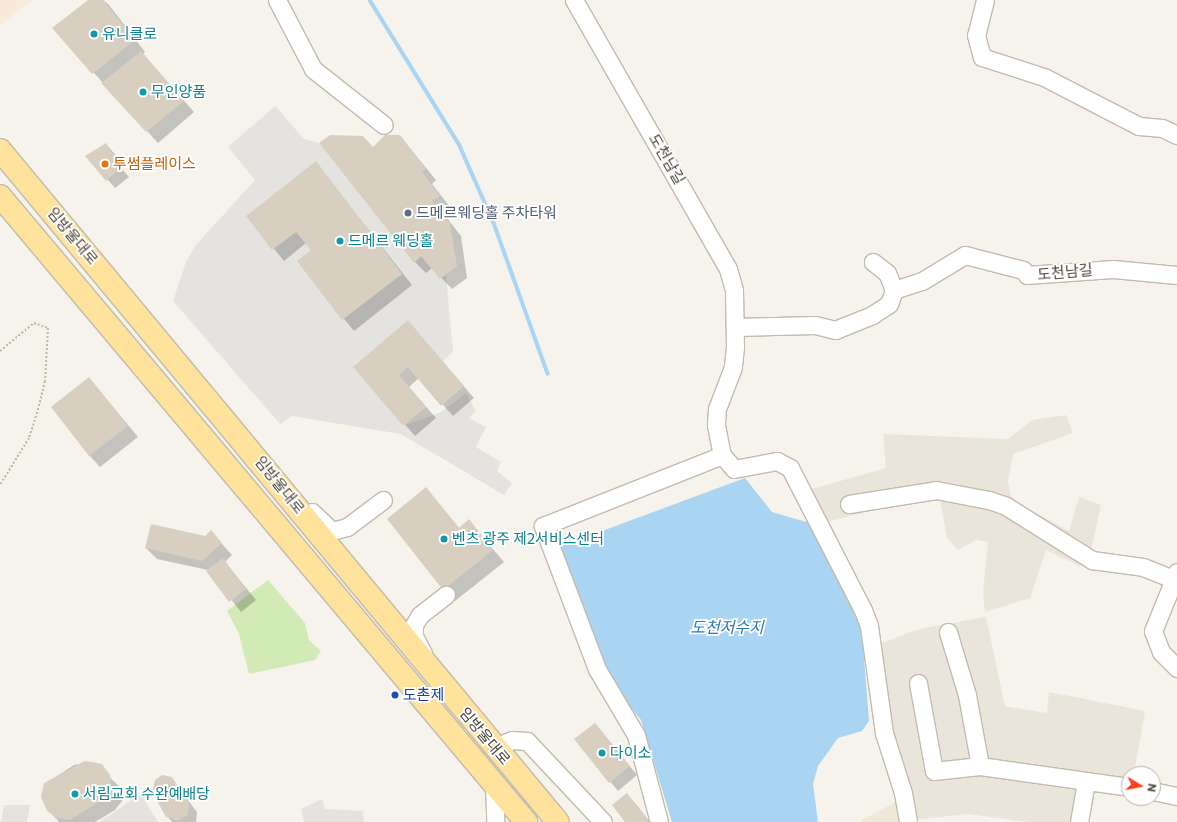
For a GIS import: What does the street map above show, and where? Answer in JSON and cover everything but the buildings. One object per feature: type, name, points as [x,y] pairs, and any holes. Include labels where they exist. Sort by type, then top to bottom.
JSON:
[{"type":"main road","name":"임방울대로","points":[[0,150],[291,499],[494,747],[558,822]]},
{"type":"main road","name":"임방울대로","points":[[0,196],[526,822]]},
{"type":"street","points":[[277,0],[314,69],[384,125]]},
{"type":"street","name":"도천남길","points":[[574,0],[725,262],[734,290],[735,327],[733,367],[717,409],[716,425],[722,455]]},
{"type":"street","points":[[985,0],[976,35],[982,58],[1044,77],[1139,126],[1177,135]]},
{"type":"street","name":"도천남길","points":[[894,290],[922,281],[965,255],[1023,270],[1027,275],[1113,269],[1177,275]]},
{"type":"street","points":[[735,327],[815,325],[835,330],[884,309],[894,290],[887,273],[873,262]]},
{"type":"street","points":[[659,822],[636,735],[597,669],[543,526],[722,455],[734,469],[777,461],[790,468],[863,610],[869,626],[884,732],[901,787],[908,822]]},
{"type":"street","points":[[850,504],[936,490],[989,500],[1006,506],[1092,560],[1143,567],[1175,575],[1153,631],[1162,652],[1177,668]]},
{"type":"street","points":[[291,499],[332,531],[346,527],[383,500]]},
{"type":"street","points":[[434,674],[414,636],[414,625],[420,615],[446,595]]},
{"type":"street","points":[[948,632],[967,695],[980,766]]},
{"type":"street","points":[[918,683],[934,771],[980,766],[1121,786]]},
{"type":"street","points":[[494,747],[512,740],[527,741],[602,822]]},
{"type":"street","points":[[1079,822],[1086,782]]},
{"type":"street","points":[[494,784],[495,822]]},
{"type":"street","points":[[1161,793],[1177,796]]},
{"type":"path","points":[[0,351],[34,323],[48,328],[45,382],[29,438],[0,485]]},
{"type":"shaded area","points":[[0,0],[32,0],[0,25]]},
{"type":"shaded area","points":[[275,106],[304,139],[319,143],[414,262],[421,256],[440,279],[446,275],[453,352],[443,361],[408,320],[354,368],[403,426],[441,412],[466,393],[476,411],[469,418],[486,427],[476,447],[501,462],[497,471],[512,483],[504,495],[401,434],[292,416],[280,424],[173,301],[186,262],[196,245],[255,180],[228,147]]},
{"type":"shaded area","points":[[1066,415],[1073,433],[1013,454],[1008,482],[1012,500],[1069,531],[1079,497],[1101,505],[1092,546],[1080,566],[1046,550],[1030,598],[985,612],[983,593],[988,542],[976,540],[958,550],[947,538],[940,500],[931,496],[822,523],[812,489],[886,468],[883,434],[1008,439],[1032,420]]},
{"type":"shaded area","points":[[986,617],[1005,706],[1047,713],[1049,692],[1145,711],[1135,766],[1121,766],[1121,794],[1099,791],[1093,795],[1088,822],[1028,822],[968,814],[911,820],[872,647],[919,629]]},
{"type":"shaded area","points":[[141,794],[158,822],[99,822]]},
{"type":"shaded area","points":[[322,799],[325,809],[363,811],[364,822],[304,822],[301,809]]},
{"type":"shaded area","points":[[898,801],[900,822],[858,822]]},
{"type":"shaded area","points":[[4,805],[30,805],[27,822],[1,822]]},
{"type":"green space","points":[[268,580],[305,623],[309,640],[321,651],[315,660],[249,674],[239,634],[227,611]]},
{"type":"water","name":"도천저수지","points":[[745,478],[772,512],[813,524],[847,589],[862,633],[869,721],[862,731],[838,738],[818,766],[813,784],[818,822],[672,822],[641,720],[614,687],[559,547]]},
{"type":"waterway","points":[[370,0],[460,146],[494,223],[548,374]]},
{"type":"place","name":"유니클로","points":[[94,34]]},
{"type":"place","name":"무인양품","points":[[143,92]]},
{"type":"place","name":"투썸플레이스","points":[[105,164]]},
{"type":"place","name":"드메르웨딩홀 주차타워","points":[[408,213]]},
{"type":"place","name":"드메르 웨딩홀","points":[[340,241]]},
{"type":"place","name":"벤츠 광주 제2서비스센터","points":[[444,539]]},
{"type":"place","name":"도촌제","points":[[395,695]]},
{"type":"place","name":"다이소","points":[[602,753]]},
{"type":"place","name":"서림교회 수완예배당","points":[[75,794]]}]
